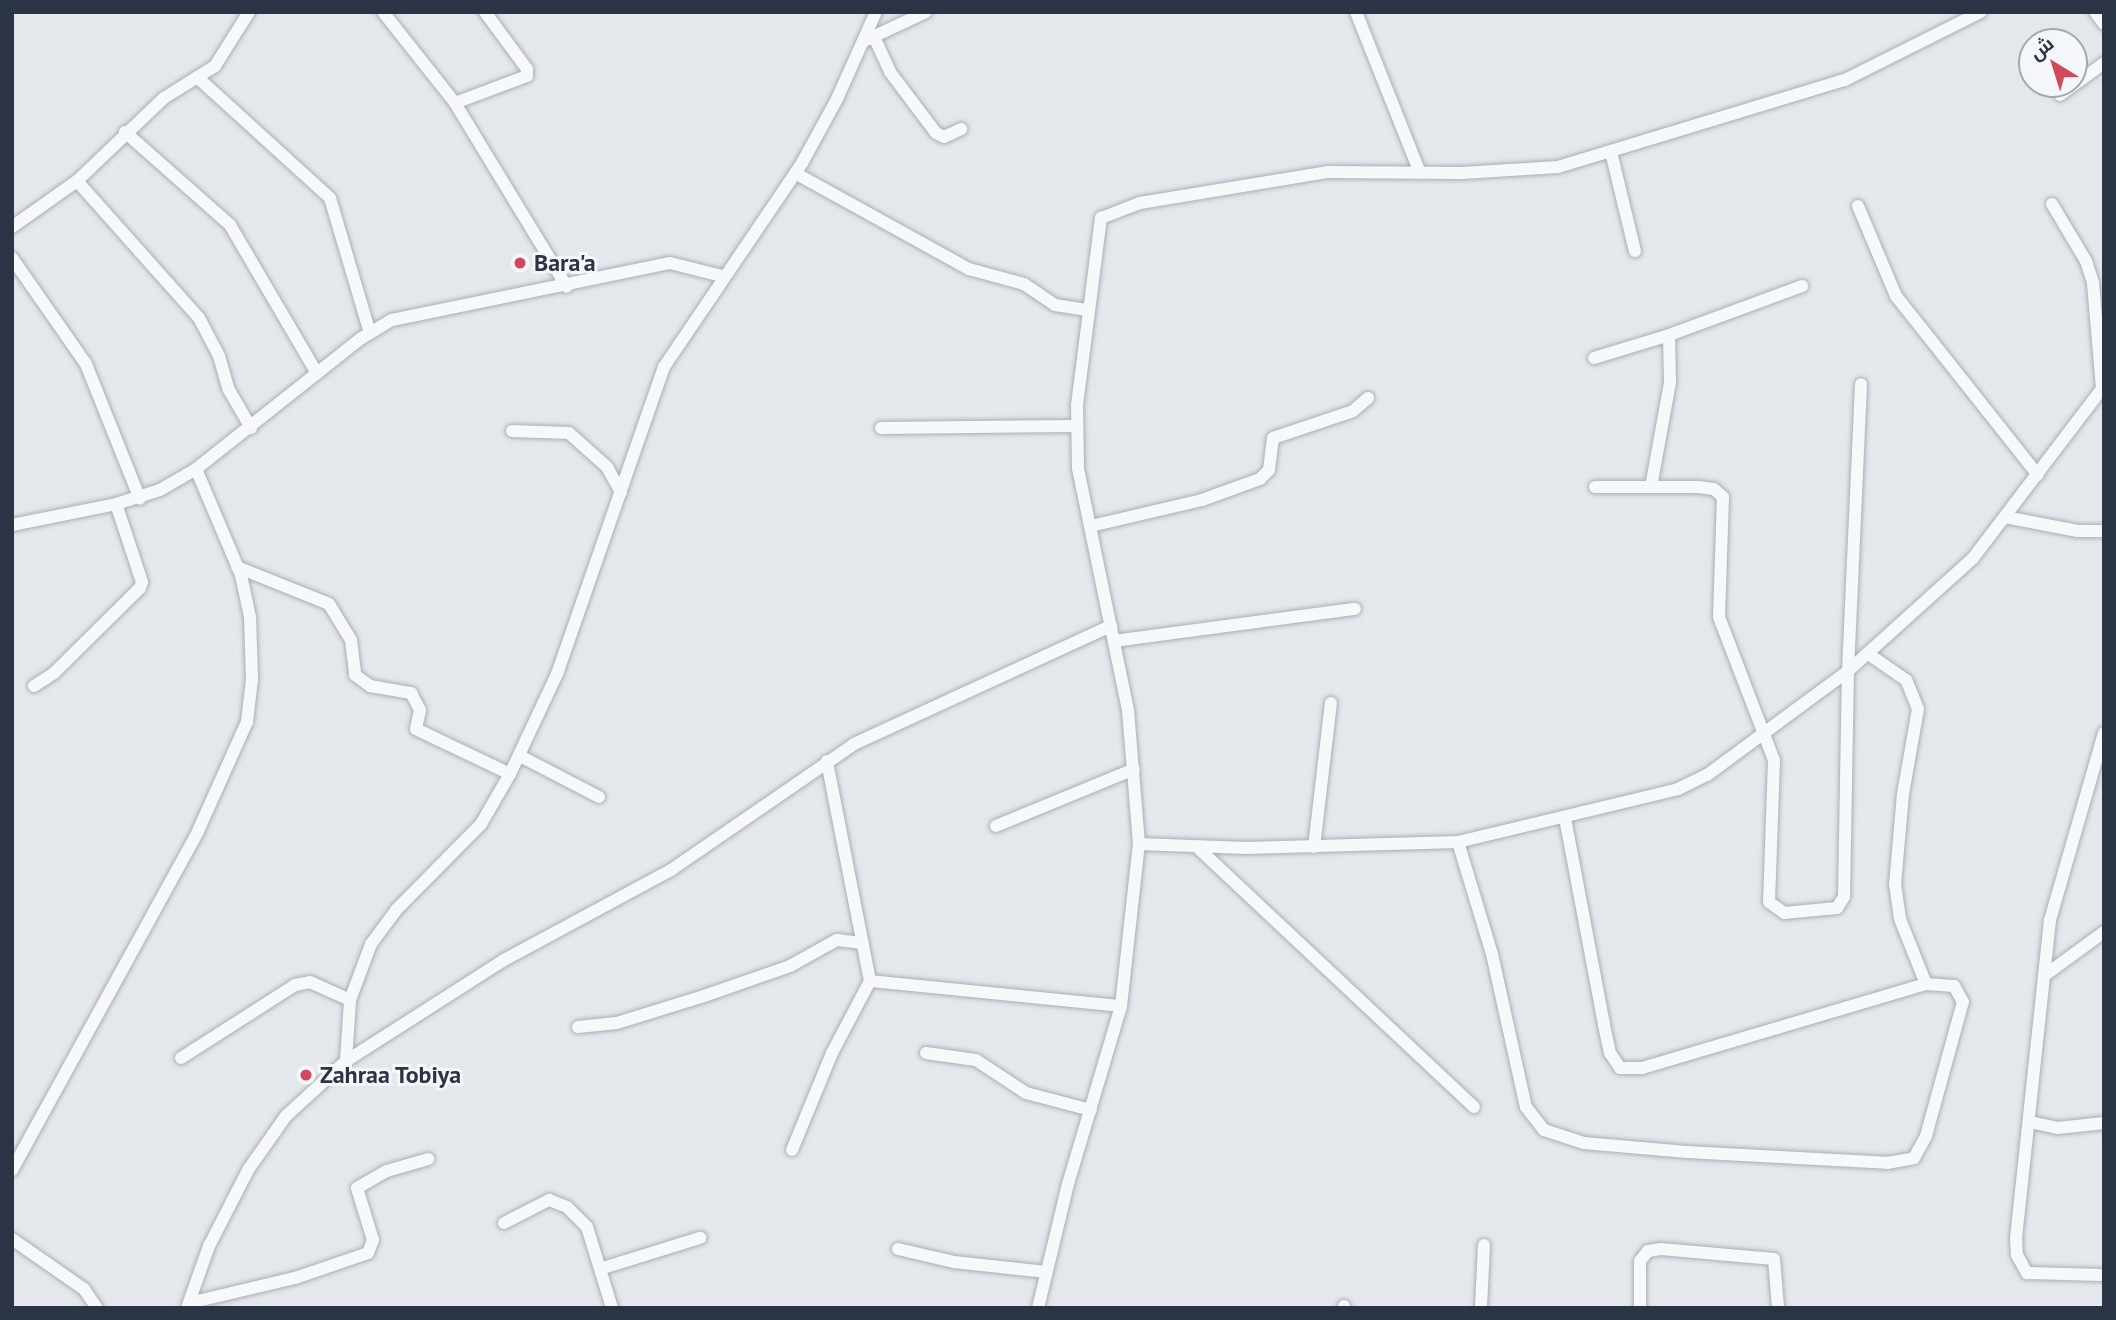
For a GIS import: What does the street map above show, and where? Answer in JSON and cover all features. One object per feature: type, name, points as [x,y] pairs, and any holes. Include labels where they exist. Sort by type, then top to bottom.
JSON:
[{"type":"street","points":[[12,227],[77,181],[125,132],[164,98],[221,59],[249,12]]},
{"type":"street","points":[[383,12],[454,103],[568,287]]},
{"type":"street","points":[[454,103],[527,76],[509,42],[485,12]]},
{"type":"street","points":[[346,1061],[350,1000],[371,944],[397,909],[481,824],[520,756],[557,674],[664,366],[722,276],[795,173],[870,39],[876,12]]},
{"type":"street","points":[[870,39],[926,12]]},
{"type":"street","points":[[1356,12],[1420,173]]},
{"type":"street","points":[[1038,1308],[1121,1006],[1139,844],[1128,710],[1078,468],[1076,426],[1101,218],[1114,210],[1328,172],[1420,173],[1558,167],[1845,80],[1981,12]]},
{"type":"street","points":[[2095,12],[2104,24]]},
{"type":"street","points":[[870,39],[890,72],[936,133],[944,137],[961,129]]},
{"type":"street","points":[[2088,75],[2104,63]]},
{"type":"street","points":[[197,77],[330,198],[370,333]]},
{"type":"street","points":[[125,132],[230,225],[317,373]]},
{"type":"street","points":[[1611,152],[1635,251]]},
{"type":"street","points":[[795,173],[961,266],[1024,284],[1055,305],[1088,310]]},
{"type":"street","points":[[77,181],[200,318],[219,356],[229,390],[251,428]]},
{"type":"street","points":[[1139,844],[1314,847],[1458,842],[1678,789],[1763,734],[1848,671],[1973,558],[2103,386],[2093,283],[2086,261],[2052,204]]},
{"type":"street","points":[[1858,206],[1896,296],[2038,475]]},
{"type":"street","points":[[12,258],[86,364],[140,499]]},
{"type":"street","points":[[12,525],[140,499],[196,469],[317,373],[392,320],[568,287],[670,263],[722,276]]},
{"type":"street","points":[[1594,358],[1669,335],[1802,286]]},
{"type":"street","points":[[1651,487],[1670,382],[1669,335]]},
{"type":"street","points":[[1595,487],[1698,486],[1714,489],[1723,497],[1719,617],[1774,760],[1771,906],[1784,913],[1837,908],[1844,897],[1848,671],[1861,384]]},
{"type":"street","points":[[1091,526],[1202,500],[1260,479],[1269,470],[1273,438],[1353,411],[1368,398]]},
{"type":"street","points":[[881,428],[1076,426]]},
{"type":"street","points":[[512,431],[569,433],[607,467],[621,492]]},
{"type":"street","points":[[12,1170],[198,831],[240,743],[250,702],[253,645],[237,567],[196,469]]},
{"type":"street","points":[[34,685],[54,673],[140,588],[142,582],[116,504]]},
{"type":"street","points":[[2005,517],[2078,531],[2104,531]]},
{"type":"street","points":[[237,567],[330,604],[351,640],[355,675],[370,685],[411,693],[420,710],[416,729],[510,774]]},
{"type":"street","points":[[1114,641],[1355,609]]},
{"type":"street","points":[[188,1306],[209,1246],[248,1170],[286,1116],[346,1061],[504,960],[671,870],[827,761],[936,703],[1111,626]]},
{"type":"street","points":[[1867,653],[1906,680],[1918,709],[1903,794],[1895,885],[1903,930],[1926,984]]},
{"type":"street","points":[[1314,847],[1331,702]]},
{"type":"street","points":[[2104,733],[2050,919],[2016,1238],[2022,1267],[2036,1277],[2104,1275]]},
{"type":"street","points":[[520,756],[599,797]]},
{"type":"street","points":[[792,1150],[832,1053],[870,981],[827,761]]},
{"type":"street","points":[[996,826],[1134,769]]},
{"type":"street","points":[[1458,842],[1489,943],[1526,1107],[1536,1123],[1559,1136],[1584,1143],[1687,1152],[1907,1161],[1921,1150],[1964,1002],[1954,986],[1926,984],[1642,1068],[1620,1068],[1610,1053],[1565,818]]},
{"type":"street","points":[[1197,847],[1474,1107]]},
{"type":"street","points":[[2045,975],[2104,932]]},
{"type":"street","points":[[578,1027],[617,1023],[704,996],[790,967],[837,940],[863,943]]},
{"type":"street","points":[[870,981],[1121,1006]]},
{"type":"street","points":[[181,1058],[295,985],[310,982],[350,1000]]},
{"type":"street","points":[[926,1053],[976,1060],[1027,1093],[1091,1110]]},
{"type":"street","points":[[2030,1122],[2058,1128],[2104,1123]]},
{"type":"street","points":[[188,1306],[295,1278],[368,1253],[373,1240],[357,1188],[387,1171],[428,1159]]},
{"type":"street","points":[[504,1223],[549,1200],[562,1203],[587,1227],[603,1268],[612,1308]]},
{"type":"street","points":[[603,1268],[700,1238]]},
{"type":"street","points":[[12,1239],[84,1289],[97,1308]]},
{"type":"street","points":[[1481,1308],[1484,1245]]},
{"type":"street","points":[[1640,1308],[1640,1261],[1648,1251],[1661,1248],[1774,1259],[1778,1308]]},
{"type":"street","points":[[898,1249],[954,1262],[1046,1272]]},
{"type":"place","name":"Bara'a","points":[[520,263]]},
{"type":"place","name":"Zahraa Tobiya","points":[[306,1075]]}]
